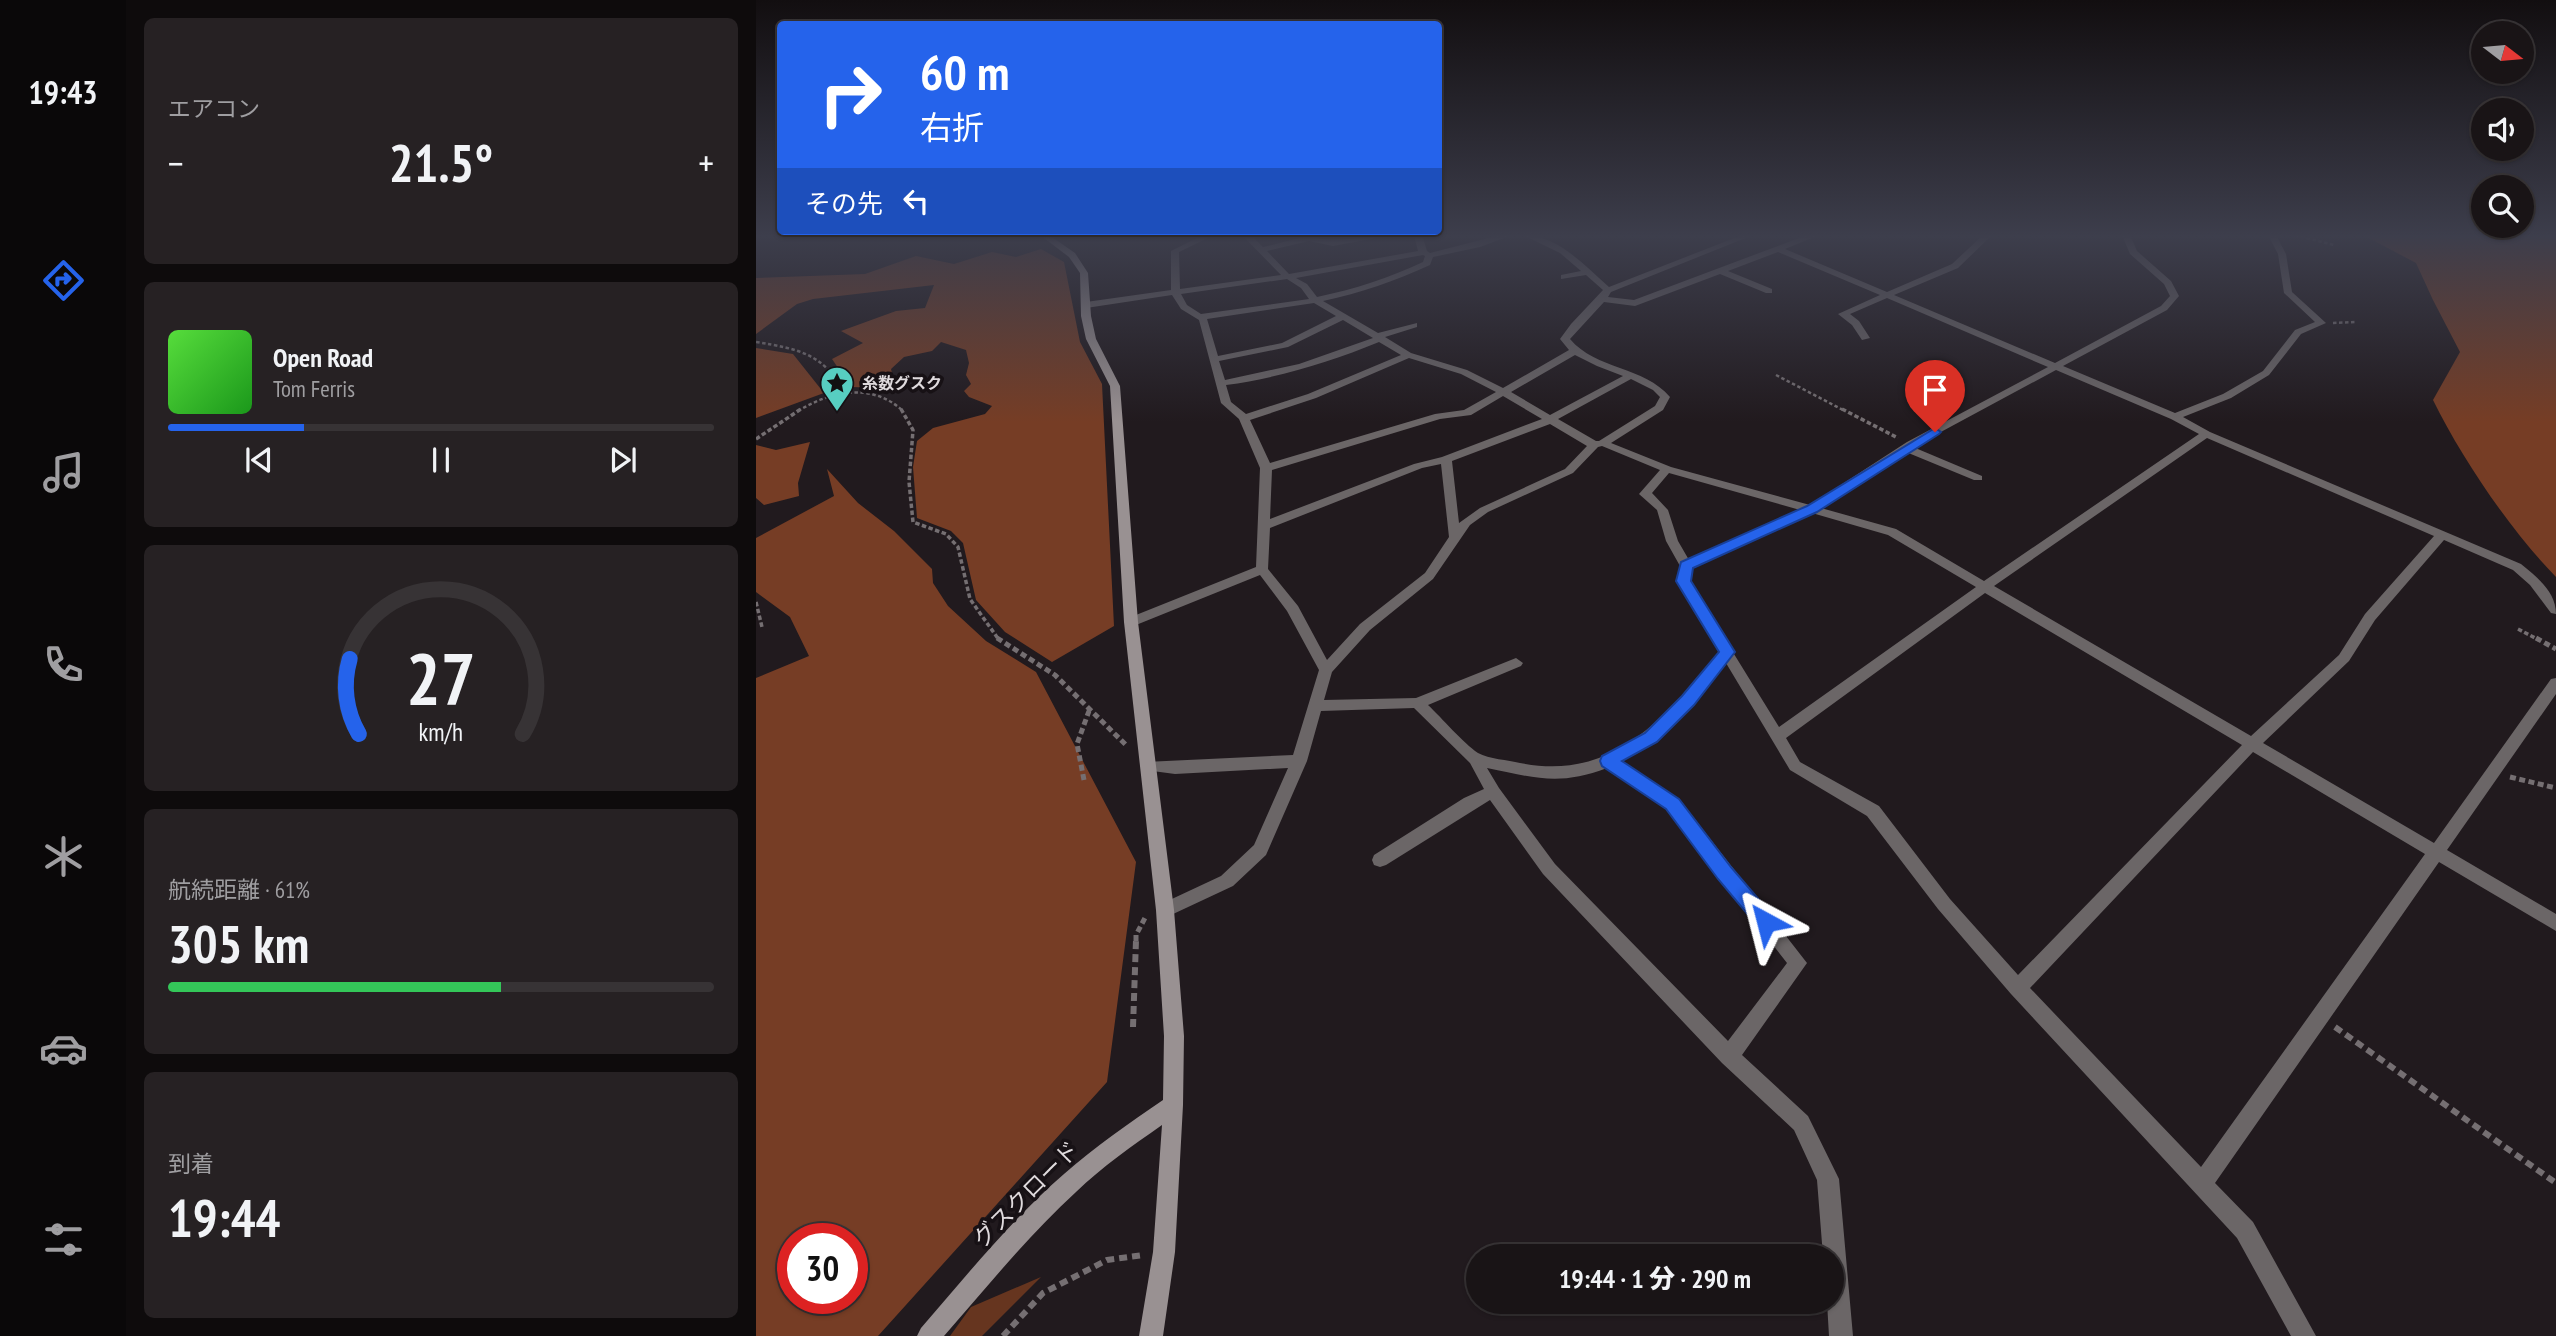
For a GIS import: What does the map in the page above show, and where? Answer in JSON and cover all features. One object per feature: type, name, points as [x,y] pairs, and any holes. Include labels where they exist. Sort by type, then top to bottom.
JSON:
[{"type":"street","points":[[1086,297],[1091,339],[1115,386],[1131,622],[1165,910],[1174,1037],[1174,1105],[1164,1252],[1151,1336]]},
{"type":"street","points":[[1086,305],[1138,297]]},
{"type":"street","points":[[1178,297],[1184,307],[1203,319],[1226,403],[1244,418],[1266,468],[1262,569],[1293,609],[1326,670]]},
{"type":"street","points":[[1313,297],[1408,355],[1464,372],[1598,444],[1667,469],[1892,532],[2556,923]]},
{"type":"street","points":[[1199,317],[1325,297]]},
{"type":"street","points":[[1165,910],[1227,880],[1260,850],[1299,761],[1326,670],[1365,626],[1429,576],[1466,522],[1484,510],[1569,471],[1598,444],[1659,408],[1665,397],[1659,388],[1628,377],[1575,351],[1565,339],[1573,326],[1603,297]]},
{"type":"street","points":[[1614,297],[1635,303],[1650,297]]},
{"type":"street","points":[[1866,338],[1856,323],[1843,314],[1882,297]]},
{"type":"street","points":[[1893,297],[2517,566],[2535,582],[2556,610]]},
{"type":"street","points":[[1686,566],[1812,509],[1909,446],[2164,308],[2174,297]]},
{"type":"street","points":[[2175,417],[2227,396],[2266,373],[2298,332],[2322,323],[2293,297]]},
{"type":"street","points":[[1215,359],[1285,345],[1344,316]]},
{"type":"street","points":[[1221,383],[1275,374],[1334,357],[1380,337],[1415,326]]},
{"type":"street","points":[[1266,468],[1439,416],[1467,413],[1575,351]]},
{"type":"street","points":[[1244,418],[1312,396],[1408,355]]},
{"type":"street","points":[[1263,526],[1418,466],[1446,459],[1550,420],[1628,377]]},
{"type":"street","points":[[1776,737],[1984,587],[2206,433]]},
{"type":"street","points":[[1909,446],[1978,478]]},
{"type":"street","points":[[1446,459],[1455,537]]},
{"type":"street","points":[[1667,469],[1646,494],[1658,502],[1669,520],[1671,539],[1686,566],[1684,581],[1795,766],[1873,811],[1944,904],[2018,988],[2203,1182],[2245,1230],[2304,1336]]},
{"type":"street","points":[[2018,988],[2252,744],[2344,658],[2370,617],[2442,534]]},
{"type":"street","points":[[1131,622],[1262,569]]},
{"type":"street","points":[[1475,759],[1557,775],[1598,767],[1651,737],[1688,701],[1727,652]]},
{"type":"street","points":[[1317,706],[1417,703],[1516,663]]},
{"type":"street","points":[[2203,1182],[2556,683]]},
{"type":"street","points":[[1417,703],[1475,759],[1493,792],[1549,869],[1729,1056],[1801,1123],[1828,1180],[1841,1336]]},
{"type":"street","points":[[1150,766],[1175,768],[1299,761]]},
{"type":"street","points":[[1608,761],[1673,804],[1798,963],[1729,1056]]},
{"type":"street","points":[[1380,860],[1470,803],[1493,792]]},
{"type":"street","name":"グスクロード","points":[[929,1336],[1025,1227],[1070,1183],[1107,1152],[1174,1105]]},
{"type":"path","points":[[2322,323],[2357,322]]},
{"type":"path","points":[[756,342],[808,352],[838,377],[846,392]]},
{"type":"path","points":[[1776,375],[1909,446]]},
{"type":"path","points":[[756,439],[822,399],[854,390],[881,394],[903,410],[913,428],[908,499],[913,523],[946,534],[958,547],[970,599],[996,638],[1055,674],[1089,711],[1150,766]]},
{"type":"path","points":[[756,602],[762,627]]},
{"type":"path","points":[[2518,629],[2556,649]]},
{"type":"path","points":[[1084,780],[1077,744],[1089,711]]},
{"type":"path","points":[[2493,772],[2556,788]]},
{"type":"path","points":[[1133,1027],[1136,935],[1162,884]]},
{"type":"path","points":[[2319,1017],[2556,1183]]},
{"type":"path","points":[[1003,1336],[1043,1293],[1107,1260],[1164,1252]]},
{"type":"shaded area","points":[[756,297],[827,297],[797,304],[756,334]]},
{"type":"shaded area","points":[[929,297],[1071,297],[1080,342],[1102,384],[1114,626],[1052,662],[1005,632],[976,600],[963,543],[951,531],[917,518],[913,467],[917,441],[933,428],[985,414],[992,406],[969,397],[964,391],[971,384],[966,375],[969,363],[966,350],[941,342],[932,351],[904,357],[891,369],[894,382],[883,388],[851,387],[832,359],[863,343],[841,331],[896,311],[925,308]]},
{"type":"shaded area","points":[[2432,297],[2556,297],[2556,577],[2488,493],[2433,400],[2460,352]]},
{"type":"shaded area","points":[[756,348],[793,354],[824,393],[756,418]]},
{"type":"shaded area","points":[[810,442],[798,483],[799,496],[764,505],[756,498],[756,445],[776,450]]},
{"type":"shaded area","points":[[827,469],[858,503],[894,531],[932,569],[933,583],[948,606],[986,641],[1036,672],[1136,862],[1107,1082],[878,1336],[756,1336],[756,678],[809,656],[790,617],[756,592],[756,538],[834,496]]},
{"type":"shaded area","points":[[1041,1277],[982,1336],[950,1336],[971,1307]]},
{"type":"place","name":"糸数グスク","points":[[837,413]]},
{"type":"route","points":[[1766,922],[1673,804],[1608,761],[1651,737],[1688,701],[1727,652],[1684,581],[1686,566],[1812,509],[1911,444],[1935,432]]}]
